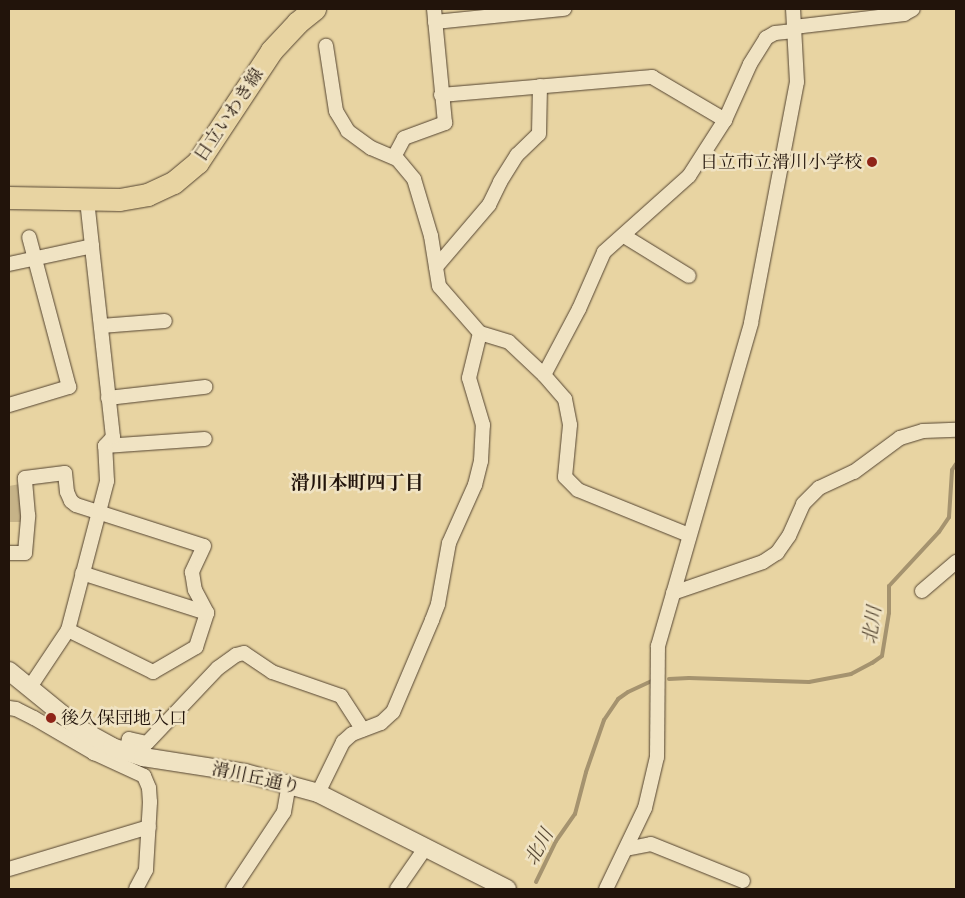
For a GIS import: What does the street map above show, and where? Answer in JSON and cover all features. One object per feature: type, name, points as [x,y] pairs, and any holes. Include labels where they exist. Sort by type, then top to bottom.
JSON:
[{"type":"main road","name":"日立いわき線","points":[[9,198],[134,199],[165,189],[182,178],[198,163],[272,51],[298,23],[315,9]]},
{"type":"street","points":[[394,157],[404,138],[445,123],[435,16],[564,9]]},
{"type":"street","points":[[606,889],[645,808],[657,757],[658,646],[750,323],[797,82],[793,9]]},
{"type":"street","points":[[544,376],[579,309],[604,252],[689,176],[726,120],[750,64],[766,38],[775,33],[868,13],[904,14],[913,9]]},
{"type":"street","points":[[326,46],[336,111],[348,130],[371,148],[394,157],[414,179],[432,236],[439,286],[480,333],[509,342],[565,399],[570,425],[565,477],[578,490],[689,535]]},
{"type":"street","points":[[441,95],[652,77],[726,120]]},
{"type":"street","points":[[436,268],[489,205],[500,182],[517,155],[539,134],[540,86]]},
{"type":"street","points":[[30,687],[68,630],[107,481],[105,446],[113,437],[87,200]]},
{"type":"street","points":[[624,236],[689,276]]},
{"type":"street","points":[[9,404],[69,387],[30,237]]},
{"type":"street","points":[[9,264],[92,246]]},
{"type":"street","points":[[101,326],[165,321]]},
{"type":"street","points":[[318,792],[343,742],[363,730],[381,723],[393,712],[438,604],[449,543],[475,485],[481,461],[483,425],[469,378],[480,333]]},
{"type":"street","points":[[108,398],[205,387]]},
{"type":"street","points":[[673,593],[763,562],[777,553],[789,536],[803,504],[819,488],[854,472],[900,438],[923,431],[956,430]]},
{"type":"street","points":[[105,446],[205,439]]},
{"type":"street","points":[[9,553],[25,553],[28,515],[24,478],[65,473],[67,492],[71,501],[98,513],[204,546],[192,572],[195,590],[207,613],[196,647],[153,672],[68,630]]},
{"type":"street","points":[[922,591],[956,562]]},
{"type":"street","points":[[82,573],[207,613]]},
{"type":"street","points":[[126,752],[128,739],[147,743],[218,668],[236,655],[244,653],[272,672],[341,696],[363,730]]},
{"type":"street","name":"滑川丘通り","points":[[9,671],[30,687],[96,747],[288,783],[318,792],[507,889]]},
{"type":"street","points":[[9,708],[16,709],[96,747],[144,776],[149,788],[149,828],[146,870],[136,889]]},
{"type":"street","points":[[233,889],[284,812],[288,783]]},
{"type":"street","points":[[9,869],[149,828]]},
{"type":"street","points":[[626,848],[651,844],[743,882]]},
{"type":"street","points":[[397,889],[426,847]]},
{"type":"shaded area","points":[[25,483],[25,522],[9,522],[9,486]]},
{"type":"waterway","name":"北川","points":[[669,679],[809,682],[851,674],[882,656],[889,613],[889,586],[939,532],[949,517],[952,470],[956,464]]},
{"type":"waterway","name":"北川","points":[[536,882],[556,841],[575,814],[586,772],[604,720],[618,699],[628,692],[654,680]]},
{"type":"place","name":"日立市立滑川小学校","points":[[872,162]]},
{"type":"place","name":"後久保団地入口","points":[[51,718]]},
{"type":"district","name":"滑川本町四丁目","points":[[357,483]]}]
